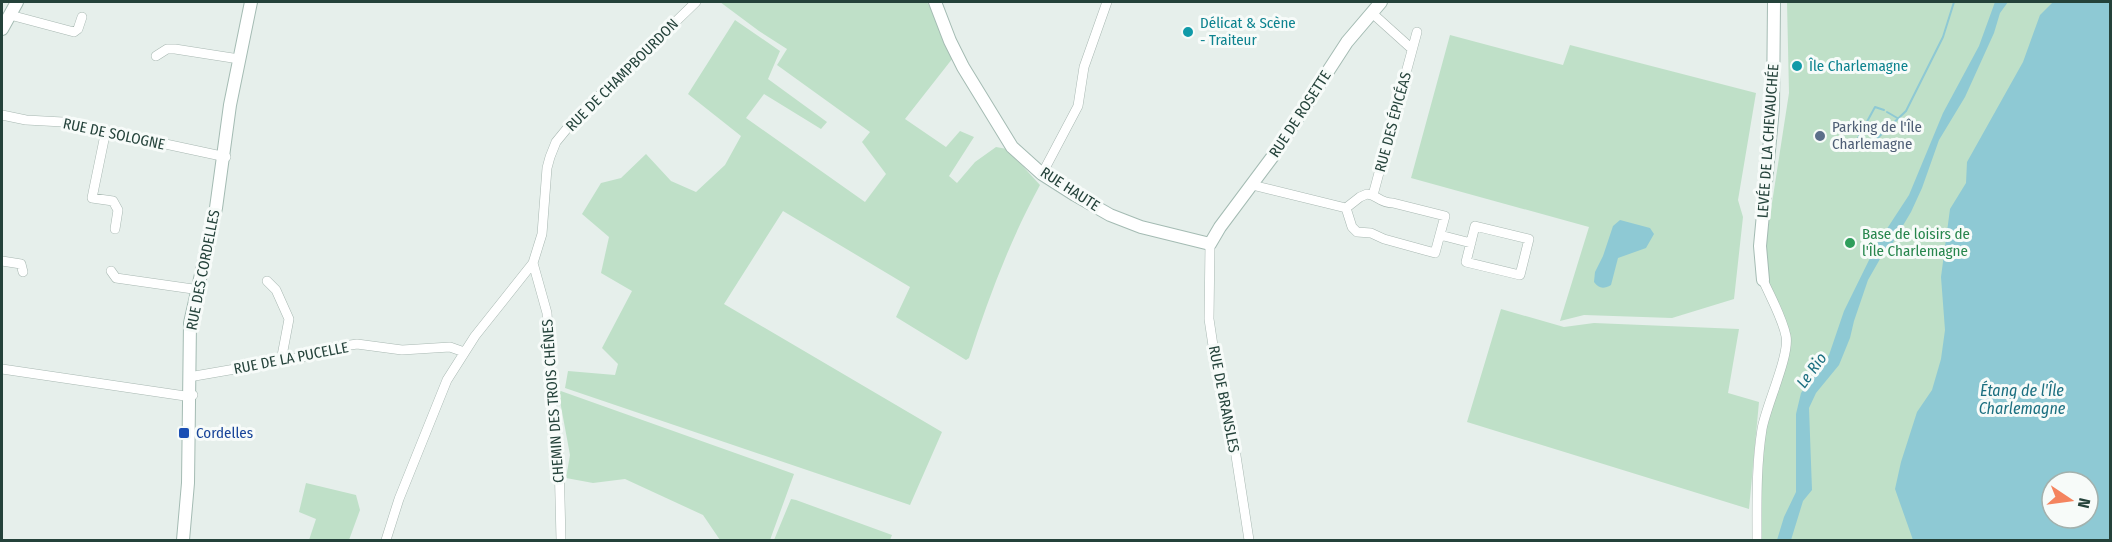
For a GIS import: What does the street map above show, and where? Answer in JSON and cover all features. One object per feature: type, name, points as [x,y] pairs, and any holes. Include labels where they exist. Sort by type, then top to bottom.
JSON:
[{"type":"street","points":[[2,28],[17,2]]},
{"type":"street","name":"RUE DES CORDELLES","points":[[183,540],[188,483],[191,395],[190,323],[216,208],[239,59],[251,2]]},
{"type":"street","name":"RUE DE CHAMPBOURDON","points":[[386,540],[399,499],[447,380],[464,352],[533,263],[542,234],[547,168],[556,142],[574,120],[696,2]]},
{"type":"street","name":"RUE HAUTE","points":[[935,2],[963,67],[1012,147],[1042,174],[1110,215],[1210,250]]},
{"type":"street","points":[[1042,174],[1078,105],[1084,67],[1107,2]]},
{"type":"street","name":"RUE DE ROSETTE","points":[[1210,250],[1220,227],[1273,156],[1347,42],[1381,2]]},
{"type":"street","name":"LEVÉE DE LA CHEVAUCHÉE","points":[[1763,280],[1760,246],[1773,108],[1774,2]]},
{"type":"street","points":[[1372,13],[1412,49]]},
{"type":"street","points":[[10,15],[74,33],[82,17]]},
{"type":"street","name":"RUE DES ÉPICÉAS","points":[[1373,195],[1417,32]]},
{"type":"street","points":[[156,56],[167,49],[176,49],[239,59]]},
{"type":"street","name":"RUE DE SOLOGNE","points":[[2,115],[106,130],[224,157]]},
{"type":"street","points":[[106,130],[92,198],[113,201],[118,210],[115,230]]},
{"type":"street","points":[[1251,185],[1346,208]]},
{"type":"street","points":[[1373,195],[1385,203],[1444,216],[1435,253],[1384,240],[1371,233],[1357,232],[1352,226],[1346,208],[1360,197],[1373,195]]},
{"type":"street","points":[[1475,226],[1529,239],[1520,275],[1466,262],[1471,243],[1475,226]]},
{"type":"street","points":[[1440,235],[1471,243]]},
{"type":"street","name":"RUE DE BRANSLES","points":[[1210,250],[1209,319],[1215,359],[1232,430],[1249,540]]},
{"type":"street","points":[[2,261],[21,264],[23,272]]},
{"type":"street","name":"CHEMIN DES TROIS CHÊNES","points":[[533,263],[547,313],[553,421],[559,458],[561,540]]},
{"type":"street","points":[[111,271],[116,278],[199,290]]},
{"type":"street","points":[[1757,540],[1757,496],[1762,431],[1766,410],[1784,358],[1786,336],[1763,280]]},
{"type":"street","points":[[267,281],[276,290],[289,319],[281,361]]},
{"type":"street","name":"RUE DE LA PUCELLE","points":[[189,377],[281,361],[357,344],[402,350],[450,347],[464,352]]},
{"type":"street","points":[[2,369],[191,395]]},
{"type":"green space","points":[[720,2],[927,2],[956,54],[905,119],[946,147],[960,131],[974,137],[949,176],[957,183],[975,162],[996,147],[1007,149],[1040,185],[1009,248],[969,358],[966,360],[896,317],[910,287],[783,211],[724,304],[942,432],[910,505],[565,388],[568,371],[615,375],[618,364],[602,348],[632,291],[601,273],[609,237],[582,214],[601,183],[621,178],[646,154],[671,181],[696,192],[725,165],[741,136],[688,94],[735,20],[780,51],[768,79],[827,122],[821,129],[764,94],[746,118],[865,202],[886,174],[862,142],[870,132],[777,65],[787,49]]},
{"type":"green space","points":[[1787,2],[2110,2],[2110,540],[1761,540],[1762,448],[1768,411],[1789,339],[1766,277],[1765,248],[1789,93]]},
{"type":"green space","points":[[1450,35],[1563,65],[1570,45],[1756,93],[1738,200],[1743,217],[1734,299],[1672,318],[1584,315],[1560,321],[1589,227],[1411,178]]},
{"type":"green space","points":[[1501,309],[1564,327],[1594,323],[1739,329],[1728,393],[1759,402],[1749,509],[1467,422]]},
{"type":"green space","points":[[558,390],[794,474],[770,540],[720,540],[703,515],[625,479],[593,483],[566,478],[570,455]]},
{"type":"green space","points":[[306,483],[356,495],[360,510],[349,540],[309,540],[316,519],[299,512]]},
{"type":"green space","points":[[791,499],[892,535],[890,540],[774,540]]},
{"type":"water","points":[[1995,2],[2008,2],[2000,13],[1994,33],[1965,97],[1939,140],[1911,212],[1886,254],[1875,247],[1909,195],[1943,113],[1979,46]]},
{"type":"water","name":"Étang de l'Île Charlemagne","points":[[2053,2],[2110,2],[2110,540],[1913,540],[1895,489],[1917,412],[1932,390],[1941,359],[1945,330],[1941,277],[1950,209],[1966,183],[1967,162],[2023,62],[2040,15]]},
{"type":"water","points":[[1620,220],[1650,228],[1654,234],[1646,248],[1618,258],[1611,285],[1600,287],[1594,282],[1595,272],[1613,226]]},
{"type":"water","points":[[1872,254],[1880,259],[1868,280],[1839,365],[1816,393],[1809,408],[1812,490],[1803,501],[1791,540],[1777,540],[1784,517],[1796,492],[1796,414],[1801,393],[1829,355],[1844,311]]},
{"type":"waterway","points":[[1866,149],[1906,111],[1943,37],[1954,2]]},
{"type":"waterway","points":[[1857,140],[1875,107],[1884,110]]},
{"type":"waterway","points":[[1887,112],[1899,119]]},
{"type":"place","name":"Délicat & Scène - Traiteur","points":[[1188,32]]},
{"type":"place","name":"Île Charlemagne","points":[[1797,66]]},
{"type":"place","name":"Parking de l'Île Charlemagne","points":[[1820,136]]},
{"type":"place","name":"Base de loisirs de l'Île Charlemagne","points":[[1850,243]]},
{"type":"place","name":"Cordelles","points":[[184,433]]},
{"type":"water label","name":"Le Rio","points":[[1811,370]]}]
